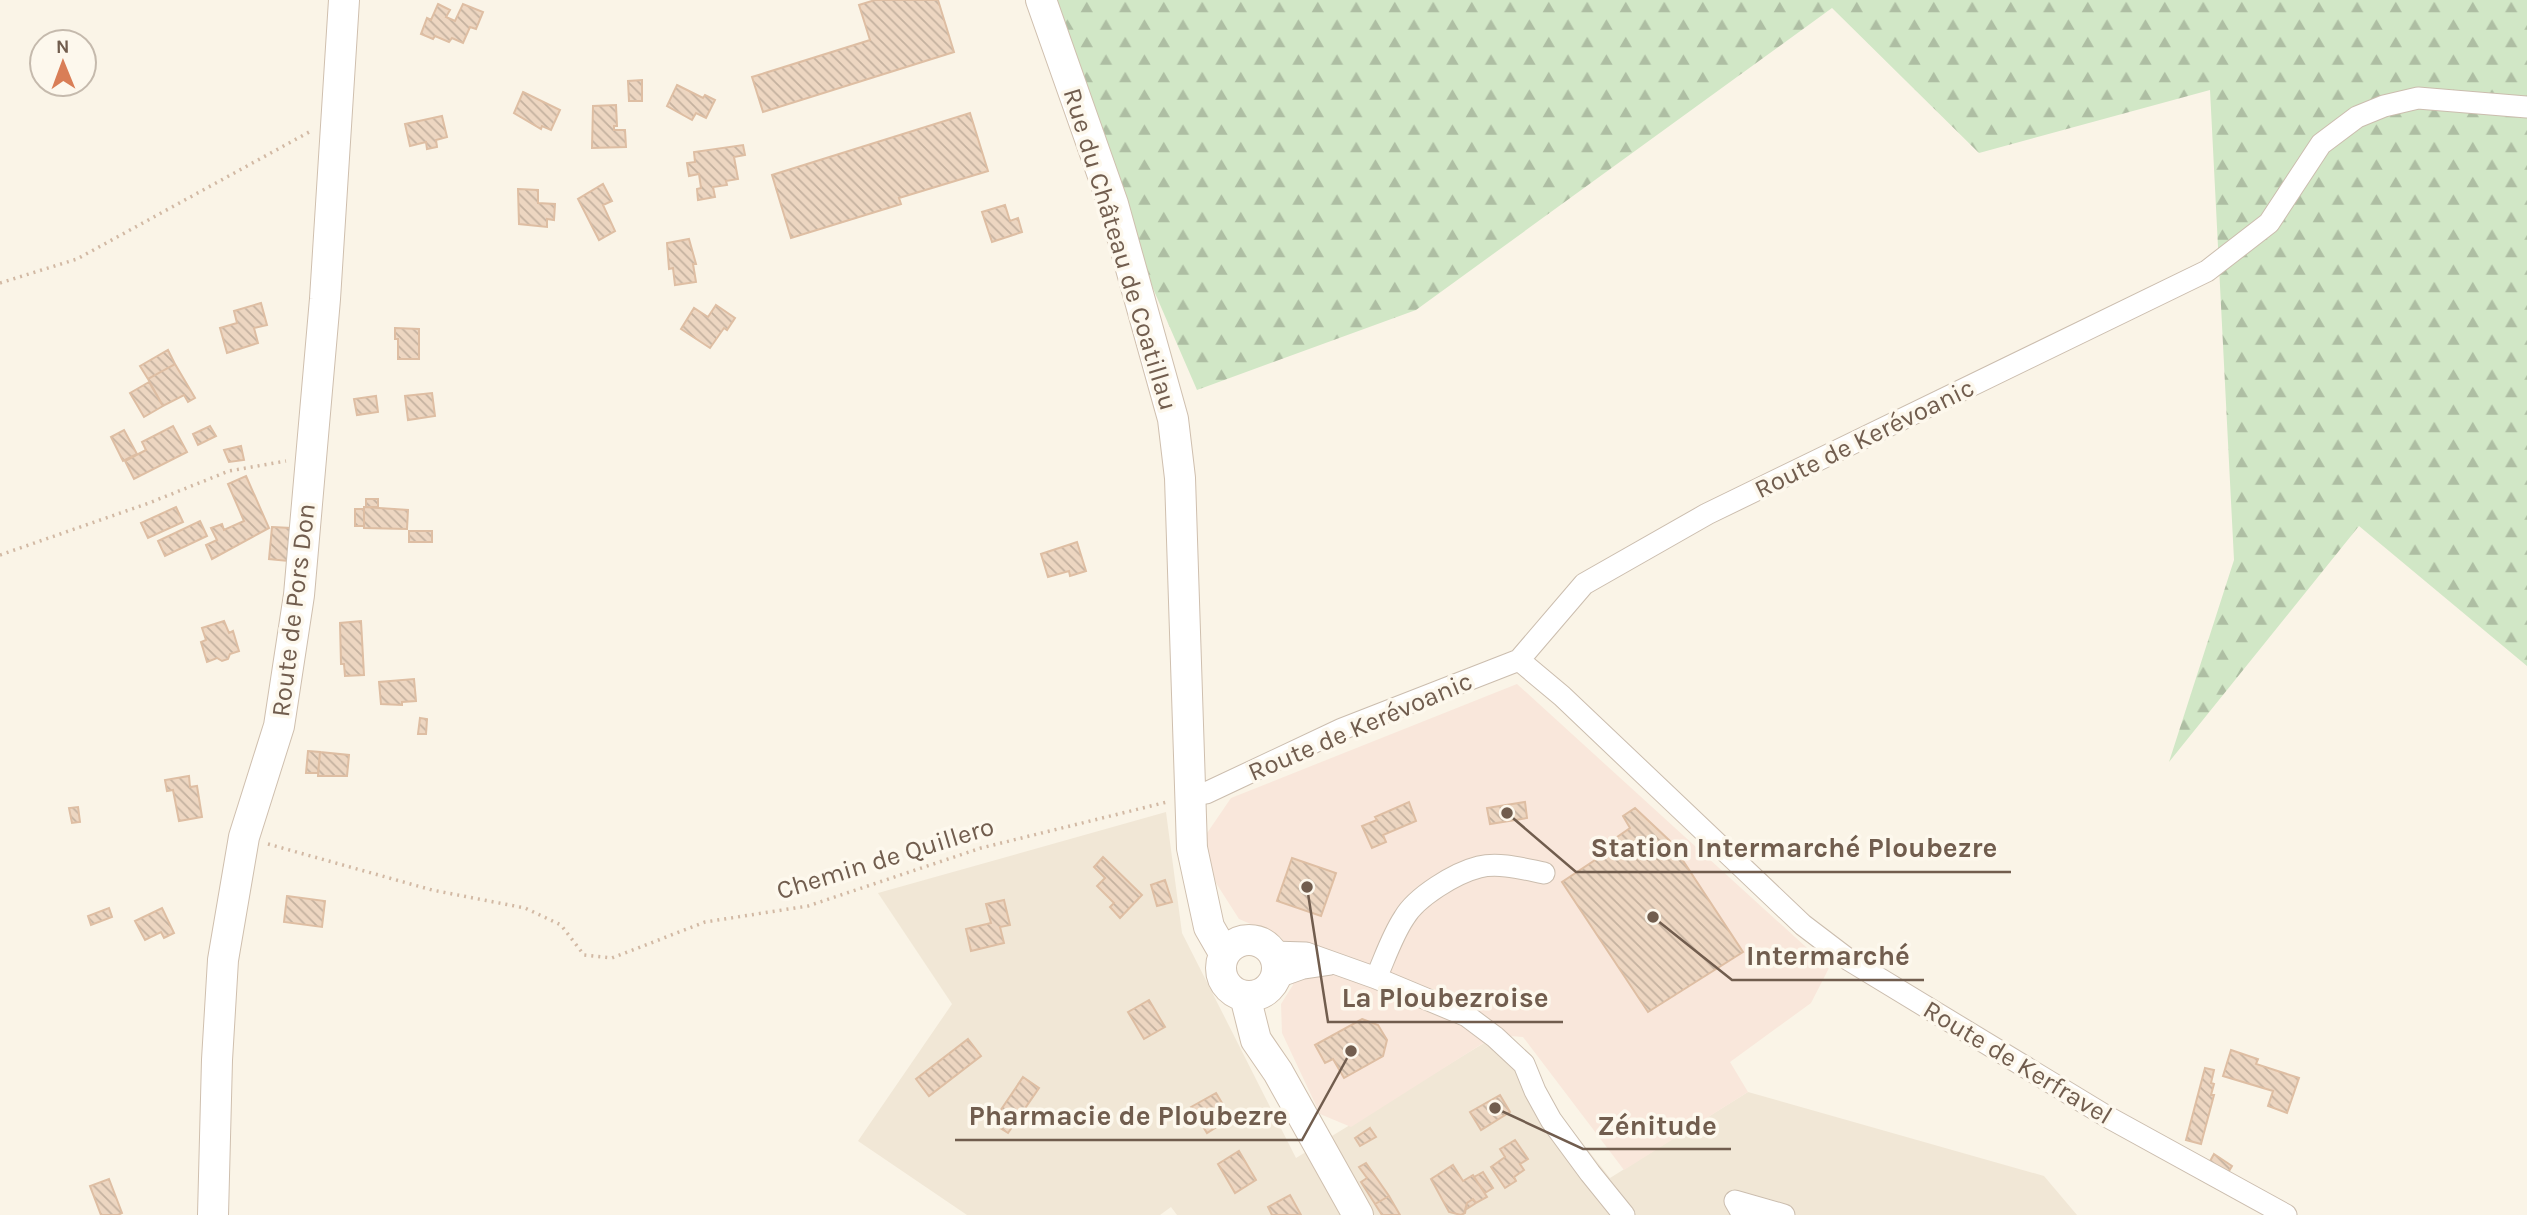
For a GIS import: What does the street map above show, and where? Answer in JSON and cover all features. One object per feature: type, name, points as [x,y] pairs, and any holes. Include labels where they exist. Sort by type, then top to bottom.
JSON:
[{"type":"main road","name":"Route de Pors Don","points":[[213,1215],[216,1060],[223,960],[244,838],[279,726],[299,595],[325,299],[344,0]]},
{"type":"main road","name":"Rue du Château de Coatillau","points":[[1041,0],[1113,204],[1173,419],[1180,491],[1192,848],[1202,896],[1234,947]]},
{"type":"main road","points":[[1264,979],[1234,992],[1226,985],[1221,975],[1221,964],[1234,947],[1254,940],[1265,944],[1264,979],[1269,1034],[1278,1072],[1359,1215]]},
{"type":"street","name":"Route de Kerévoanic","points":[[1189,796],[1206,793],[1342,729],[1519,660],[1584,584],[1707,514],[2207,271],[2269,223],[2321,144],[2357,117],[2384,106],[2418,98],[2527,107]]},
{"type":"street","name":"Route de Kerfravel","points":[[1519,660],[1562,696],[1803,925],[1849,960],[2106,1116],[2286,1215]]},
{"type":"street","points":[[1376,978],[1403,919],[1416,901],[1444,883],[1480,866],[1511,866],[1544,873]]},
{"type":"street","points":[[1264,979],[1332,963],[1376,978],[1467,1016],[1524,1064],[1551,1120],[1624,1215]]},
{"type":"street","points":[[1743,1215],[1735,1201],[1784,1215]]},
{"type":"path","points":[[0,283],[77,259],[337,116]]},
{"type":"path","points":[[0,555],[149,503],[229,471],[292,460],[311,460]]},
{"type":"path","name":"Chemin de Quillero","points":[[244,838],[432,890],[526,908],[561,925],[584,955],[612,958],[705,922],[808,906],[981,848],[1189,796]]},
{"type":"shaded area","points":[[1517,684],[1829,968],[1811,1003],[1730,1062],[1748,1092],[1624,1170],[1523,1037],[1496,1035],[1351,1127],[1320,1114],[1282,1033],[1281,1004],[1293,985],[1281,937],[1239,919],[1216,883],[1203,839],[1231,798]]},
{"type":"shaded area","points":[[1166,812],[1182,933],[1296,1158],[1497,1035],[1610,1178],[1748,1092],[2044,1176],[2077,1215],[1177,1215],[1171,1207],[1160,1215],[967,1215],[858,1141],[952,1004],[878,893]]},
{"type":"green space","points":[[1028,0],[2527,0],[2527,666],[2359,526],[2169,762],[2234,560],[2210,90],[1979,153],[1832,8],[1416,310],[1197,390]]},
{"type":"building","points":[[875,0],[938,0],[954,52],[763,112],[752,77],[870,40],[859,5]]},
{"type":"building","points":[[438,4],[450,10],[446,17],[455,21],[463,4],[483,12],[476,29],[470,27],[463,43],[452,38],[449,42],[421,34],[427,18],[431,20]]},
{"type":"building","points":[[642,80],[642,101],[629,101],[628,81]]},
{"type":"building","points":[[677,85],[703,98],[705,95],[715,100],[706,118],[696,113],[692,120],[667,106]]},
{"type":"building","points":[[523,92],[560,110],[551,130],[542,126],[541,129],[514,113]]},
{"type":"building","points":[[616,105],[617,126],[614,126],[614,130],[625,130],[626,147],[592,148],[593,106]]},
{"type":"building","points":[[970,113],[988,171],[899,198],[901,204],[791,238],[772,175]]},
{"type":"building","points":[[442,116],[447,137],[436,140],[437,147],[427,149],[426,142],[410,146],[405,124]]},
{"type":"building","points":[[743,145],[745,155],[734,157],[738,179],[726,181],[727,185],[713,187],[715,197],[698,200],[697,189],[701,188],[699,174],[689,176],[687,163],[695,162],[694,152]]},
{"type":"building","points":[[603,184],[612,201],[603,205],[615,231],[599,240],[578,199]]},
{"type":"building","points":[[518,189],[538,190],[538,203],[555,204],[554,220],[547,219],[547,227],[519,224]]},
{"type":"building","points":[[1005,205],[1010,221],[1018,218],[1022,232],[992,242],[982,212]]},
{"type":"building","points":[[689,239],[696,264],[693,264],[696,282],[675,285],[673,268],[669,269],[667,243]]},
{"type":"building","points":[[261,303],[267,325],[254,328],[258,343],[227,353],[220,328],[237,323],[234,311]]},
{"type":"building","points":[[716,305],[735,318],[710,348],[681,329],[694,308],[708,317]]},
{"type":"building","points":[[395,328],[419,329],[419,359],[398,359]]},
{"type":"building","points":[[168,350],[175,364],[148,379],[140,366]]},
{"type":"building","points":[[175,364],[195,398],[188,402],[184,395],[163,406],[148,379]]},
{"type":"building","points":[[149,382],[163,406],[144,417],[130,393]]},
{"type":"building","points":[[432,393],[435,416],[408,420],[405,396]]},
{"type":"building","points":[[376,396],[378,412],[357,415],[354,399]]},
{"type":"building","points":[[173,426],[187,452],[134,479],[125,461],[146,450],[142,442]]},
{"type":"building","points":[[210,426],[216,436],[198,445],[193,434]]},
{"type":"building","points":[[124,430],[137,454],[123,461],[111,437]]},
{"type":"building","points":[[241,446],[244,460],[229,462],[224,450]]},
{"type":"building","points":[[246,476],[269,528],[212,559],[206,545],[217,540],[211,528],[222,524],[224,530],[244,521],[228,484]]},
{"type":"building","points":[[366,499],[378,499],[378,507],[366,507]]},
{"type":"building","points":[[176,507],[183,522],[148,538],[141,523]]},
{"type":"building","points":[[364,507],[408,510],[407,529],[364,528]]},
{"type":"building","points":[[355,509],[364,509],[364,526],[355,526]]},
{"type":"building","points":[[200,521],[207,536],[165,556],[158,541]]},
{"type":"building","points":[[272,527],[291,528],[288,561],[269,559]]},
{"type":"building","points":[[409,531],[432,531],[432,542],[409,542]]},
{"type":"building","points":[[1077,542],[1086,571],[1070,576],[1069,571],[1048,577],[1041,554]]},
{"type":"building","points":[[224,621],[229,633],[233,631],[239,651],[230,654],[228,659],[222,661],[217,658],[207,662],[201,642],[206,640],[202,628]]},
{"type":"building","points":[[361,621],[364,675],[345,676],[344,664],[341,664],[340,623]]},
{"type":"building","points":[[414,679],[416,701],[402,702],[402,705],[381,704],[379,682]]},
{"type":"building","points":[[420,718],[427,719],[426,734],[418,734]]},
{"type":"building","points":[[308,751],[320,752],[318,773],[306,773]]},
{"type":"building","points":[[320,752],[349,755],[347,776],[318,776]]},
{"type":"building","points":[[189,776],[190,787],[197,786],[202,817],[179,821],[173,790],[167,791],[165,780]]},
{"type":"building","points":[[1409,802],[1416,821],[1383,835],[1386,842],[1372,848],[1362,826],[1377,820],[1375,817]]},
{"type":"building","points":[[1525,802],[1527,818],[1490,824],[1487,808]]},
{"type":"building","points":[[78,807],[80,822],[72,823],[69,808]]},
{"type":"building","points":[[1635,808],[1670,841],[1743,952],[1648,1012],[1562,882],[1604,854],[1600,849],[1630,828],[1623,816]]},
{"type":"building","points":[[1103,857],[1142,895],[1120,918],[1110,907],[1114,903],[1097,886],[1105,878],[1094,867]]},
{"type":"building","points":[[1292,858],[1336,873],[1321,916],[1277,901]]},
{"type":"building","points":[[1165,880],[1172,902],[1157,906],[1151,885]]},
{"type":"building","points":[[287,896],[325,901],[322,927],[284,922]]},
{"type":"building","points":[[1004,900],[1010,925],[1000,927],[1004,943],[971,951],[966,929],[991,923],[986,904]]},
{"type":"building","points":[[109,908],[112,917],[91,925],[88,916]]},
{"type":"building","points":[[162,908],[174,933],[164,938],[161,932],[145,940],[135,921]]},
{"type":"building","points":[[1149,1000],[1165,1027],[1144,1039],[1128,1012]]},
{"type":"building","points":[[1362,1019],[1378,1025],[1387,1040],[1383,1056],[1344,1078],[1333,1059],[1325,1063],[1315,1045]]},
{"type":"building","points":[[968,1039],[981,1056],[929,1096],[916,1079]]},
{"type":"building","points":[[2231,1050],[2258,1059],[2256,1064],[2299,1078],[2287,1113],[2268,1106],[2273,1091],[2223,1076]]},
{"type":"building","points":[[2205,1068],[2214,1070],[2211,1095],[2214,1095],[2201,1144],[2186,1140]]},
{"type":"building","points":[[1023,1077],[1039,1088],[1008,1133],[992,1123]]},
{"type":"building","points":[[1216,1093],[1222,1103],[1217,1106],[1226,1121],[1207,1133],[1191,1107]]},
{"type":"building","points":[[1500,1095],[1510,1112],[1481,1130],[1470,1112]]},
{"type":"building","points":[[1370,1128],[1376,1137],[1360,1146],[1355,1138]]},
{"type":"building","points":[[1515,1140],[1528,1159],[1520,1164],[1524,1170],[1514,1177],[1516,1181],[1505,1188],[1491,1167],[1505,1157],[1500,1149]]},
{"type":"building","points":[[1239,1151],[1256,1180],[1235,1193],[1218,1164]]},
{"type":"building","points":[[2214,1154],[2232,1166],[2226,1176],[2209,1163]]},
{"type":"building","points":[[1366,1163],[1389,1196],[1375,1204],[1361,1182],[1367,1178],[1359,1167]]},
{"type":"building","points":[[1453,1165],[1463,1181],[1473,1175],[1487,1197],[1476,1203],[1473,1199],[1467,1203],[1465,1213],[1461,1215],[1449,1212],[1431,1179]]},
{"type":"building","points":[[1483,1172],[1493,1188],[1485,1193],[1474,1177]]},
{"type":"building","points":[[109,1179],[122,1213],[118,1215],[101,1215],[90,1186]]},
{"type":"building","points":[[1290,1195],[1301,1215],[1272,1215],[1268,1207]]},
{"type":"building","points":[[1389,1196],[1400,1215],[1382,1215],[1375,1204]]},
{"type":"building","points":[[1473,1199],[1476,1203],[1465,1210],[1467,1203]]},
{"type":"place","name":"Station Intermarché Ploubezre","points":[[1507,813]]},
{"type":"place","name":"La Ploubezroise","points":[[1307,887]]},
{"type":"place","name":"Intermarché","points":[[1653,917]]},
{"type":"place","name":"Pharmacie de Ploubezre","points":[[1351,1051]]},
{"type":"place","name":"Zénitude","points":[[1495,1108]]}]
